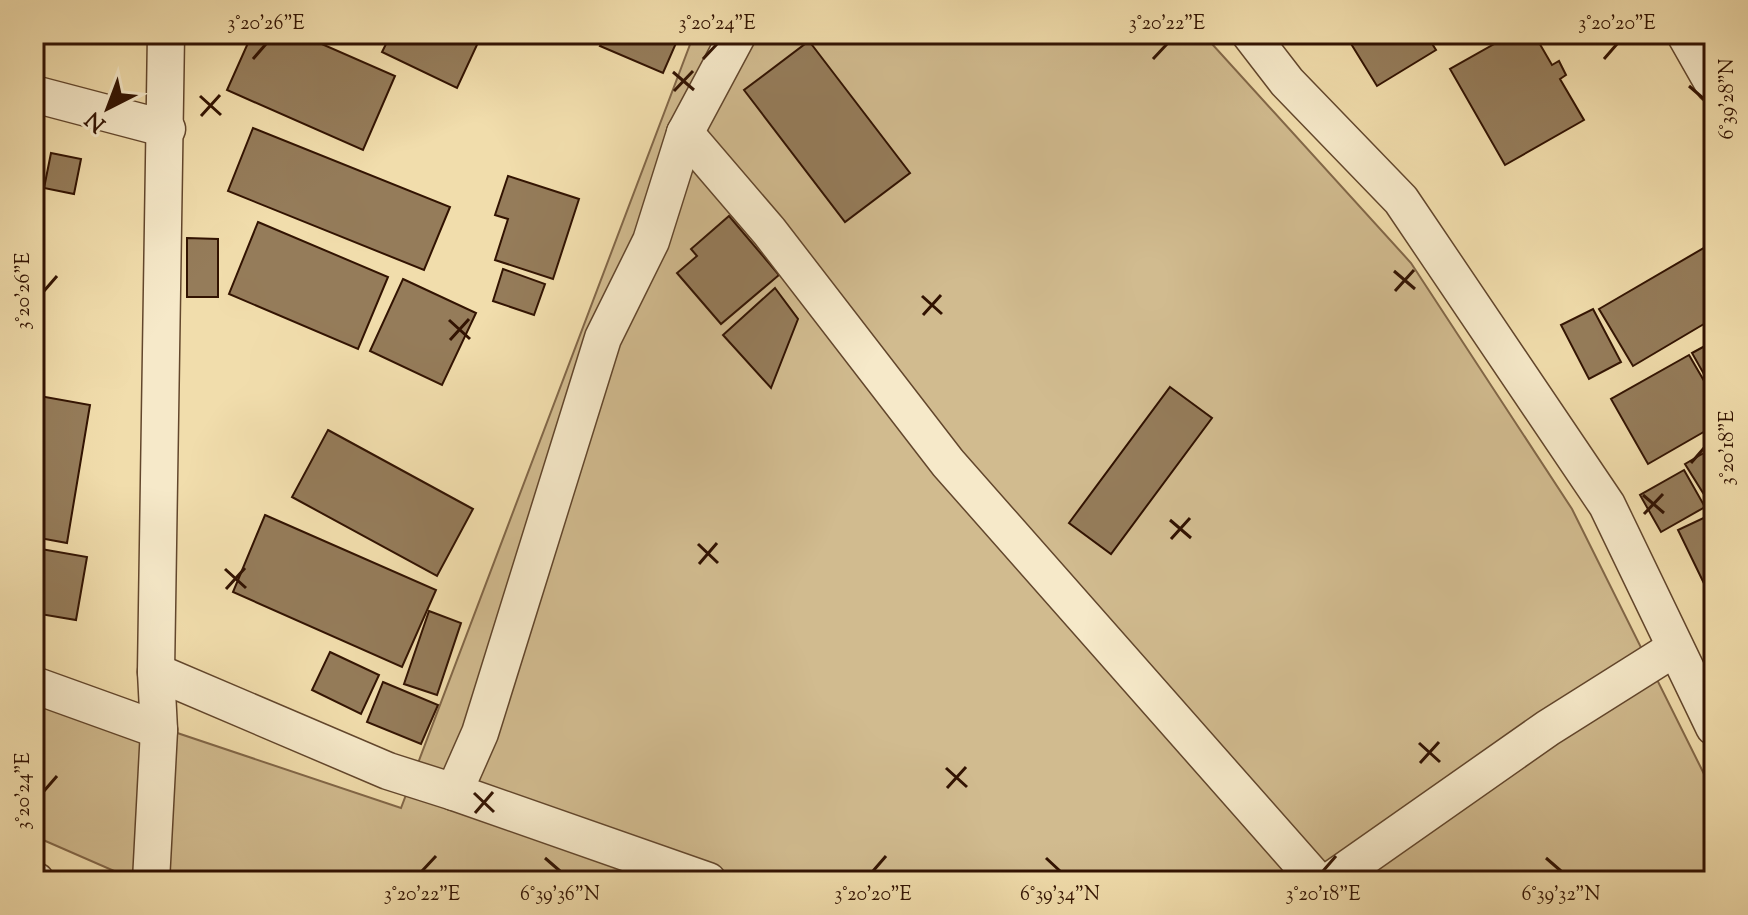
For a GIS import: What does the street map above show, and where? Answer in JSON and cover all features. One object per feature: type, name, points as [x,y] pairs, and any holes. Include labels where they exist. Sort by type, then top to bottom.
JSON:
[{"type":"street","points":[[151,881],[159,730],[156,672],[167,129],[166,34]]},
{"type":"street","points":[[454,792],[480,733],[603,338],[651,241],[685,133],[738,34]]},
{"type":"street","points":[[1250,34],[1287,82],[1401,200],[1607,505],[1714,727]]},
{"type":"street","points":[[1685,34],[1714,85]]},
{"type":"street","points":[[34,94],[167,129]]},
{"type":"street","points":[[685,133],[761,221],[948,463],[1317,881]]},
{"type":"street","points":[[1330,881],[1548,728],[1675,648]]},
{"type":"street","points":[[156,672],[388,771],[708,881]]},
{"type":"street","points":[[34,685],[159,730]]},
{"type":"shaded area","points":[[694,34],[1203,34],[1411,263],[1572,509],[1714,794],[1714,881],[137,881],[34,836],[34,685],[401,808]]},
{"type":"building","points":[[252,34],[299,34],[395,76],[363,150],[227,90]]},
{"type":"building","points":[[391,34],[482,34],[457,88],[382,52]]},
{"type":"building","points":[[608,34],[680,34],[663,73],[600,46]]},
{"type":"building","points":[[1345,34],[1426,34],[1436,50],[1377,86]]},
{"type":"building","points":[[1512,34],[1534,34],[1552,65],[1559,61],[1566,75],[1560,79],[1584,120],[1505,165],[1450,69]]},
{"type":"building","points":[[809,41],[910,173],[845,222],[744,90]]},
{"type":"building","points":[[253,128],[450,207],[424,270],[228,191]]},
{"type":"building","points":[[51,153],[81,159],[74,194],[44,188]]},
{"type":"building","points":[[508,176],[579,199],[553,279],[495,260],[508,219],[495,215]]},
{"type":"building","points":[[729,216],[779,275],[721,324],[677,273],[697,256],[691,249]]},
{"type":"building","points":[[258,222],[388,277],[358,349],[229,294]]},
{"type":"building","points":[[187,238],[218,239],[218,297],[187,297]]},
{"type":"building","points":[[1714,242],[1714,318],[1633,366],[1599,309]]},
{"type":"building","points":[[503,269],[545,284],[534,315],[493,301]]},
{"type":"building","points":[[403,279],[476,313],[442,385],[370,351]]},
{"type":"building","points":[[775,288],[798,319],[771,388],[723,335]]},
{"type":"building","points":[[1593,309],[1621,362],[1589,379],[1561,325]]},
{"type":"building","points":[[1714,341],[1714,392],[1692,353]]},
{"type":"building","points":[[1689,355],[1714,398],[1714,426],[1648,464],[1611,399]]},
{"type":"building","points":[[1170,387],[1212,418],[1111,554],[1069,523]]},
{"type":"building","points":[[34,395],[90,405],[67,543],[34,537]]},
{"type":"building","points":[[328,430],[473,509],[437,576],[292,497]]},
{"type":"building","points":[[1714,447],[1714,498],[1708,501],[1685,464]]},
{"type":"building","points":[[1684,470],[1705,507],[1661,532],[1640,495]]},
{"type":"building","points":[[1714,513],[1714,604],[1678,530]]},
{"type":"building","points":[[265,515],[436,590],[402,667],[233,592]]},
{"type":"building","points":[[41,549],[87,557],[76,620],[34,613]]},
{"type":"building","points":[[429,611],[461,623],[437,695],[404,684]]},
{"type":"building","points":[[330,652],[379,675],[361,714],[312,690]]},
{"type":"building","points":[[383,682],[438,705],[421,744],[367,722]]}]
